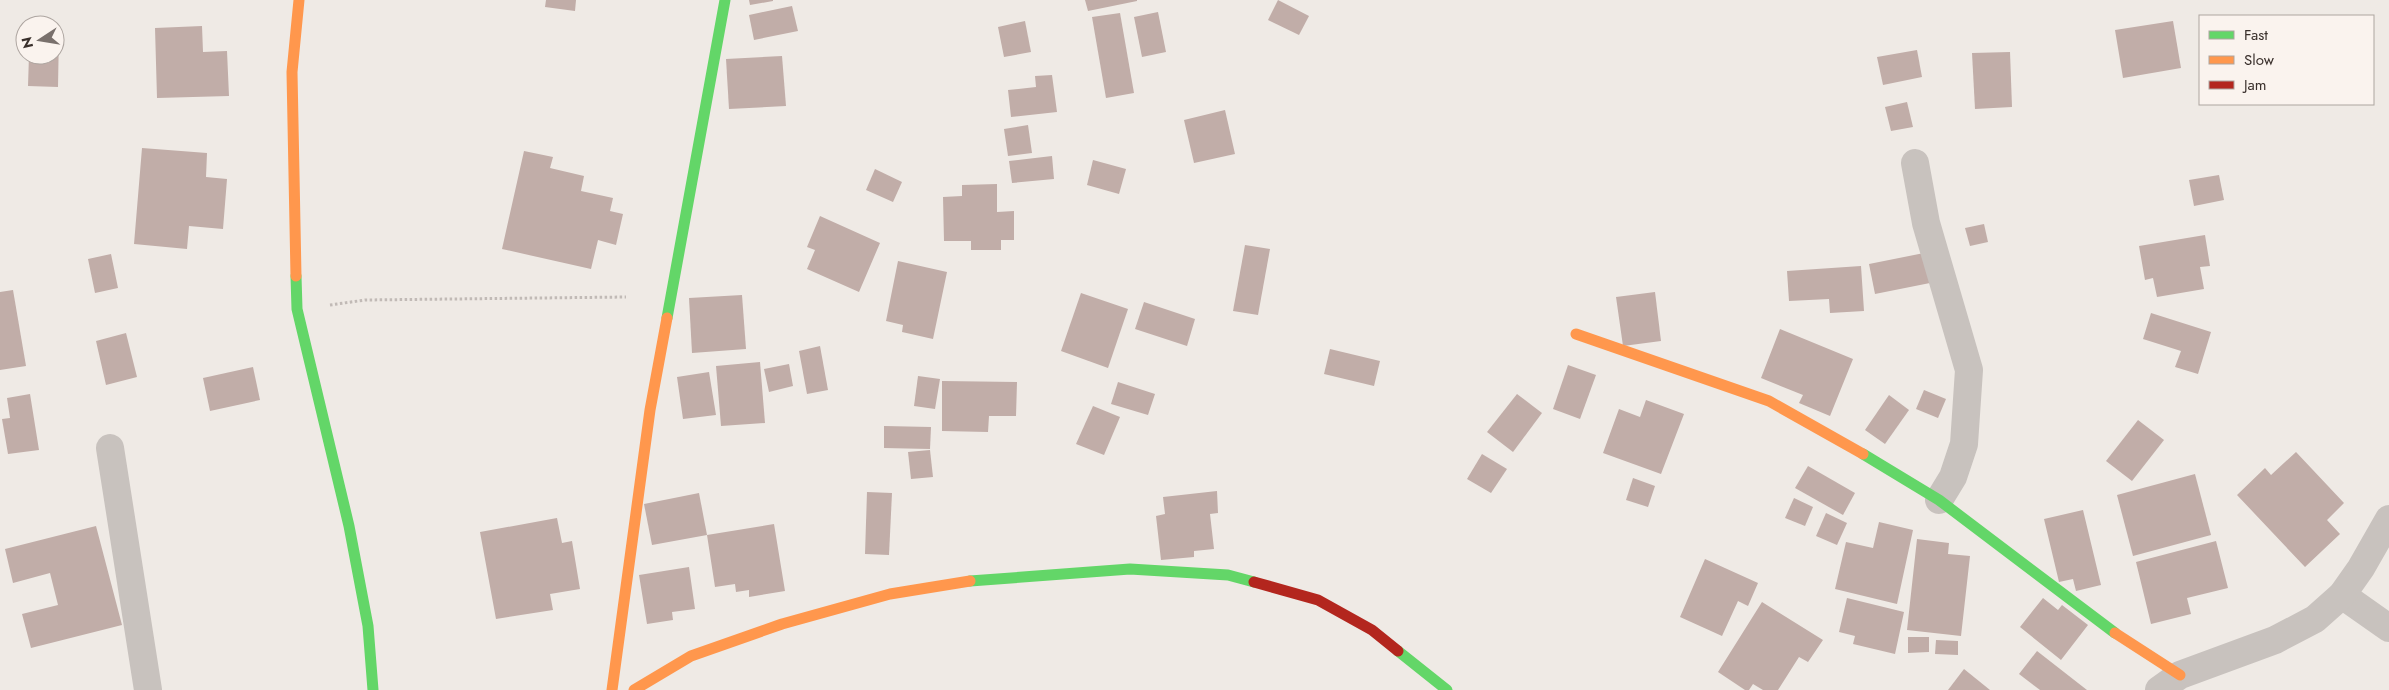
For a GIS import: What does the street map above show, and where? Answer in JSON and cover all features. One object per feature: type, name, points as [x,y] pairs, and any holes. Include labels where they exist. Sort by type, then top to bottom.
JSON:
[{"type":"street","points":[[299,0],[292,72],[297,309],[349,526],[368,626],[373,690]]},
{"type":"street","points":[[612,690],[650,410],[725,0]]},
{"type":"street","points":[[1915,163],[1926,223],[1969,370],[1964,444],[1953,477],[1939,500]]},
{"type":"street","points":[[1576,334],[1769,401],[1865,454],[1939,500],[2115,633],[2169,682],[2275,640],[2315,619],[2342,594],[2361,568],[2389,518]]},
{"type":"street","points":[[110,448],[148,690]]},
{"type":"street","points":[[634,690],[691,656],[782,624],[890,594],[974,580],[1130,569],[1228,574],[1318,600],[1372,630],[1440,687]]},
{"type":"street","points":[[2342,594],[2389,628]]},
{"type":"path","points":[[297,309],[365,300],[626,297]]},
{"type":"building","points":[[546,0],[576,0],[575,11],[545,7]]},
{"type":"building","points":[[749,0],[773,0],[773,1],[750,5]]},
{"type":"building","points":[[1085,0],[1137,0],[1137,1],[1088,11]]},
{"type":"building","points":[[1278,0],[1309,16],[1299,35],[1268,20]]},
{"type":"building","points":[[792,6],[798,31],[754,40],[749,15]]},
{"type":"building","points":[[1158,12],[1166,52],[1142,57],[1134,17]]},
{"type":"building","points":[[1120,13],[1134,93],[1106,98],[1092,17]]},
{"type":"building","points":[[1025,21],[1031,52],[1004,57],[998,27]]},
{"type":"building","points":[[2173,21],[2181,68],[2123,78],[2115,30]]},
{"type":"building","points":[[202,26],[203,52],[227,51],[229,96],[157,98],[155,28]]},
{"type":"building","points":[[1917,50],[1922,77],[1883,85],[1877,57]]},
{"type":"building","points":[[2010,52],[2012,107],[1975,109],[1972,53]]},
{"type":"building","points":[[782,56],[786,106],[729,109],[726,59]]},
{"type":"building","points":[[29,65],[58,65],[58,87],[28,86]]},
{"type":"building","points":[[1052,75],[1057,112],[1011,117],[1008,90],[1036,87],[1035,76]]},
{"type":"building","points":[[1907,102],[1913,127],[1891,131],[1885,107]]},
{"type":"building","points":[[1225,110],[1235,154],[1194,163],[1184,120]]},
{"type":"building","points":[[1028,125],[1032,153],[1008,156],[1004,129]]},
{"type":"building","points":[[142,148],[207,153],[206,177],[227,179],[223,229],[189,226],[187,249],[134,244]]},
{"type":"building","points":[[524,151],[553,157],[550,168],[584,176],[581,191],[613,198],[610,211],[623,214],[616,245],[598,240],[591,269],[502,249]]},
{"type":"building","points":[[1052,156],[1054,179],[1012,183],[1009,161]]},
{"type":"building","points":[[1093,160],[1126,169],[1119,194],[1087,185]]},
{"type":"building","points":[[875,169],[902,182],[893,202],[866,190]]},
{"type":"building","points":[[2219,175],[2224,200],[2194,206],[2189,180]]},
{"type":"building","points":[[997,184],[997,212],[1014,211],[1014,240],[1001,240],[1001,250],[971,250],[971,241],[944,241],[943,197],[962,196],[962,185]]},
{"type":"building","points":[[820,216],[880,243],[859,292],[807,269],[815,250],[807,247]]},
{"type":"building","points":[[1984,224],[1988,242],[1970,246],[1965,228]]},
{"type":"building","points":[[2205,235],[2210,266],[2200,267],[2204,289],[2157,297],[2153,278],[2145,280],[2139,246]]},
{"type":"building","points":[[1245,245],[1270,249],[1258,315],[1233,311]]},
{"type":"building","points":[[1924,253],[1930,283],[1875,294],[1869,264]]},
{"type":"building","points":[[111,254],[118,288],[95,293],[88,259]]},
{"type":"building","points":[[898,261],[947,272],[933,339],[902,332],[903,325],[886,321]]},
{"type":"building","points":[[1861,266],[1864,311],[1830,313],[1829,299],[1789,301],[1787,271]]},
{"type":"building","points":[[13,290],[26,366],[0,370],[0,292]]},
{"type":"building","points":[[1655,292],[1661,341],[1623,346],[1616,297]]},
{"type":"building","points":[[1081,293],[1128,309],[1108,368],[1061,351]]},
{"type":"building","points":[[742,295],[746,349],[692,353],[689,298]]},
{"type":"building","points":[[1144,302],[1195,319],[1187,346],[1135,329]]},
{"type":"building","points":[[2151,313],[2211,332],[2198,374],[2175,367],[2181,351],[2143,339]]},
{"type":"building","points":[[1780,329],[1853,359],[1830,416],[1799,403],[1803,395],[1761,378]]},
{"type":"building","points":[[126,333],[137,377],[106,385],[96,341]]},
{"type":"building","points":[[820,346],[828,390],[807,394],[799,351]]},
{"type":"building","points":[[1330,349],[1380,361],[1374,386],[1324,374]]},
{"type":"building","points":[[760,362],[765,423],[721,426],[716,366]]},
{"type":"building","points":[[789,364],[793,386],[769,392],[764,369]]},
{"type":"building","points":[[1568,365],[1596,375],[1580,419],[1553,409]]},
{"type":"building","points":[[253,367],[260,400],[210,411],[203,378]]},
{"type":"building","points":[[709,372],[716,415],[683,419],[677,377]]},
{"type":"building","points":[[918,376],[940,379],[935,409],[914,406]]},
{"type":"building","points":[[942,381],[1017,382],[1016,416],[989,416],[988,432],[942,431]]},
{"type":"building","points":[[1118,382],[1155,394],[1148,415],[1111,404]]},
{"type":"building","points":[[1924,390],[1946,399],[1938,418],[1916,409]]},
{"type":"building","points":[[30,394],[39,450],[8,454],[2,419],[10,418],[7,398]]},
{"type":"building","points":[[1517,394],[1542,413],[1513,452],[1487,432]]},
{"type":"building","points":[[1889,395],[1909,410],[1885,444],[1865,430]]},
{"type":"building","points":[[1646,400],[1684,414],[1661,474],[1603,453],[1619,409],[1640,417]]},
{"type":"building","points":[[1093,406],[1120,417],[1104,455],[1076,444]]},
{"type":"building","points":[[2138,420],[2164,440],[2132,481],[2106,461]]},
{"type":"building","points":[[884,426],[931,427],[930,449],[884,448]]},
{"type":"building","points":[[930,450],[933,477],[911,479],[908,452]]},
{"type":"building","points":[[2296,452],[2344,503],[2327,520],[2340,534],[2305,567],[2237,495],[2265,468],[2271,475]]},
{"type":"building","points":[[1482,454],[1507,469],[1491,493],[1467,479]]},
{"type":"building","points":[[1808,466],[1855,493],[1843,515],[1795,488]]},
{"type":"building","points":[[2195,474],[2211,535],[2133,556],[2117,495]]},
{"type":"building","points":[[1633,478],[1655,486],[1648,507],[1626,500]]},
{"type":"building","points":[[1217,491],[1218,513],[1210,514],[1214,549],[1194,551],[1194,557],[1161,560],[1156,516],[1165,514],[1163,497]]},
{"type":"building","points":[[867,492],[892,493],[889,555],[865,554]]},
{"type":"building","points":[[699,493],[707,535],[652,545],[644,504]]},
{"type":"building","points":[[1794,498],[1813,507],[1805,526],[1785,518]]},
{"type":"building","points":[[2083,510],[2101,585],[2076,591],[2073,579],[2059,582],[2044,519]]},
{"type":"building","points":[[1826,513],[1847,523],[1837,545],[1816,536]]},
{"type":"building","points":[[557,518],[562,543],[572,541],[580,589],[550,594],[553,610],[496,619],[480,532]]},
{"type":"building","points":[[1879,522],[1913,530],[1897,604],[1835,589],[1846,542],[1873,548]]},
{"type":"building","points":[[774,524],[785,591],[749,597],[749,590],[736,592],[735,584],[715,587],[707,535]]},
{"type":"building","points":[[96,526],[122,625],[31,648],[22,614],[58,605],[50,573],[13,583],[5,549]]},
{"type":"building","points":[[1917,539],[1949,543],[1948,554],[1970,556],[1961,636],[1907,630]]},
{"type":"building","points":[[2216,541],[2228,588],[2187,598],[2191,614],[2151,624],[2136,562]]},
{"type":"building","points":[[1705,559],[1758,583],[1748,606],[1738,601],[1722,636],[1680,617]]},
{"type":"building","points":[[689,567],[695,609],[672,612],[673,620],[647,624],[639,575]]},
{"type":"building","points":[[1847,598],[1904,612],[1895,654],[1853,644],[1855,636],[1839,632]]},
{"type":"building","points":[[2043,598],[2058,610],[2062,605],[2088,625],[2061,660],[2020,627]]},
{"type":"building","points":[[1762,602],[1823,640],[1808,662],[1799,657],[1778,690],[1763,690],[1753,684],[1749,690],[1745,690],[1718,672]]},
{"type":"building","points":[[1908,637],[1929,637],[1929,652],[1908,653]]},
{"type":"building","points":[[1936,640],[1958,641],[1958,655],[1935,654]]},
{"type":"building","points":[[2037,651],[2087,690],[2040,690],[2019,674]]},
{"type":"building","points":[[1964,669],[1990,690],[1948,690]]},
{"type":"traffic: fast","points":[[667,318],[725,0]]},
{"type":"traffic: fast","points":[[296,276],[297,309],[349,526],[368,626],[373,690]]},
{"type":"traffic: fast","points":[[1863,454],[1939,500],[2115,633]]},
{"type":"traffic: fast","points":[[970,581],[1130,569],[1228,575],[1254,582]]},
{"type":"traffic: fast","points":[[1398,651],[1447,690]]},
{"type":"traffic: slow","points":[[296,276],[292,72],[299,0]]},
{"type":"traffic: slow","points":[[612,690],[650,410],[667,318]]},
{"type":"traffic: slow","points":[[1576,334],[1769,401],[1863,454]]},
{"type":"traffic: slow","points":[[634,690],[691,656],[782,624],[890,594],[970,581]]},
{"type":"traffic: slow","points":[[2115,633],[2180,675]]},
{"type":"traffic: jam","points":[[1254,582],[1318,600],[1372,630],[1398,651]]}]
